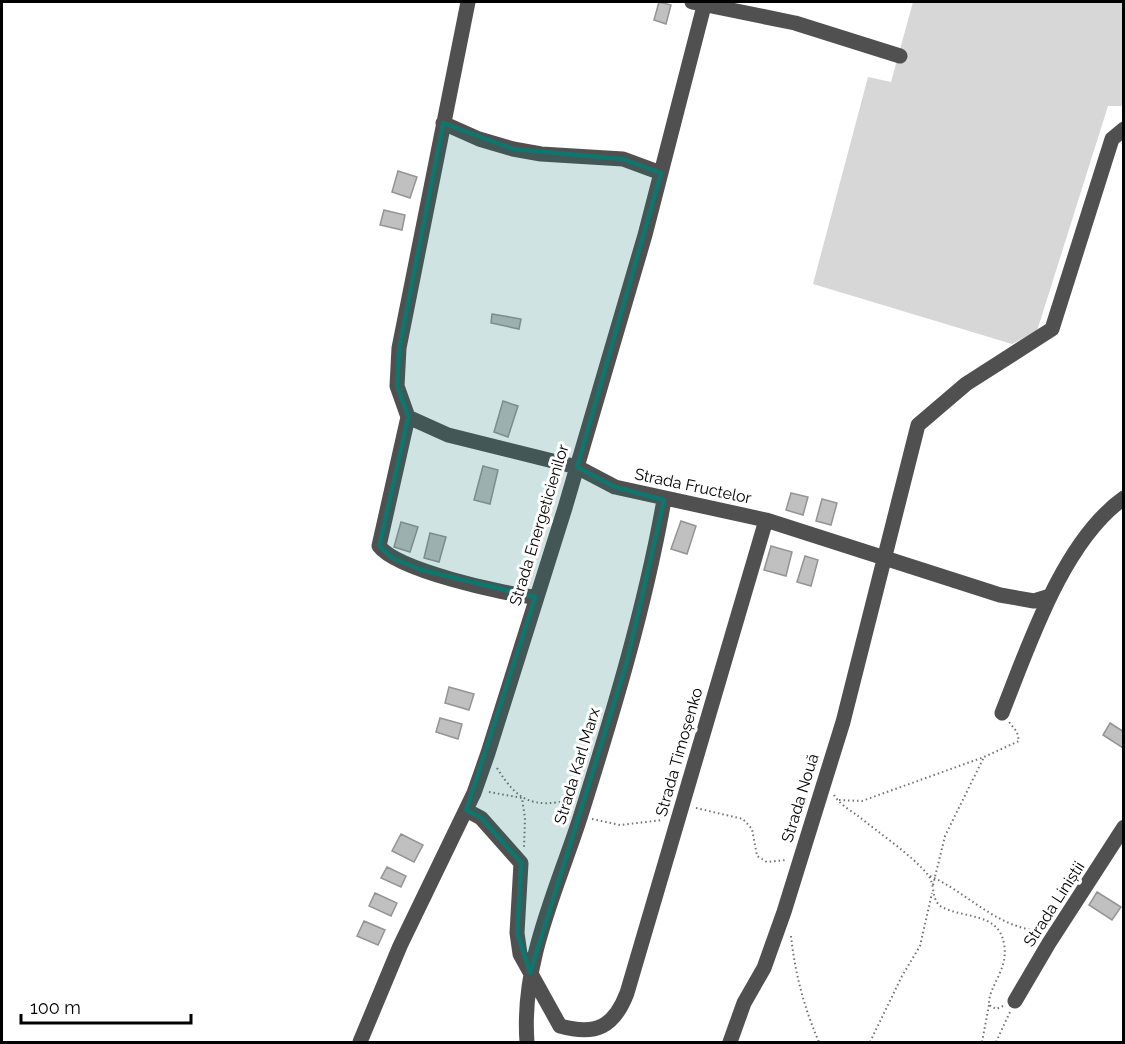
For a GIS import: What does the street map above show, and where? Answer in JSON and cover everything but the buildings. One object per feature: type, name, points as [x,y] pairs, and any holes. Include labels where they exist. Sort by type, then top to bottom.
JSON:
[{"type":"street","points":[[468,2],[399,348],[397,386],[408,417],[379,546],[392,558],[421,570],[506,594],[536,597]]},
{"type":"street","points":[[701,2],[795,23],[900,56]]},
{"type":"street","name":"Strada Energeticienilor","points":[[360,1042],[400,946],[474,793],[488,753],[577,467],[661,173],[701,2]]},
{"type":"street","points":[[443,123],[479,140],[513,149],[541,154],[623,159],[661,173]]},
{"type":"street","points":[[886,557],[918,425],[966,384],[1052,329],[1112,139],[1124,129]]},
{"type":"street","name":"Strada Fructelor","points":[[408,417],[448,435],[577,467],[615,487],[664,500],[713,507],[766,520],[1000,595],[1034,601],[1050,596]]},
{"type":"street","points":[[1002,713],[1050,596],[1095,525],[1124,498]]},
{"type":"street","name":"Strada Karl Marx","points":[[527,1042],[526,1014],[530,973],[544,919],[589,789],[652,567],[664,500]]},
{"type":"street","name":"Strada Timoșenko","points":[[530,973],[560,1026],[576,1030],[598,1028],[614,1021],[627,993],[766,520]]},
{"type":"street","name":"Strada Nouă","points":[[730,1042],[744,1003],[764,968],[784,912],[825,780],[886,557]]},
{"type":"street","points":[[466,810],[487,824],[521,863],[517,933],[520,954],[530,973]]},
{"type":"street","name":"Strada Liniștii","points":[[1015,1002],[1057,931],[1124,827]]},
{"type":"path","points":[[836,799],[862,801],[984,758],[1019,741],[1017,732],[1002,713]]},
{"type":"path","points":[[488,753],[511,788],[522,798],[526,836],[521,863]]},
{"type":"path","points":[[870,1042],[902,976],[920,946],[945,836],[984,758]]},
{"type":"path","points":[[825,780],[836,799],[929,875],[998,919],[1038,931],[1057,931]]},
{"type":"path","points":[[474,793],[491,792],[536,803],[553,804],[576,799],[589,789]]},
{"type":"path","points":[[580,817],[620,825],[638,825],[662,821],[692,807],[743,819],[752,829],[757,856],[767,862],[786,860]]},
{"type":"path","points":[[929,875],[934,898],[939,905],[978,916],[992,923],[1004,942],[1005,957],[1000,976],[988,996],[989,1005],[982,1042]]},
{"type":"path","points":[[791,935],[794,967],[809,1020],[819,1042]]},
{"type":"path","points":[[989,1005],[996,1009],[1015,1002]]},
{"type":"path","points":[[996,1042],[1015,1002]]},
{"type":"highlighted area","points":[[443,123],[513,149],[623,159],[661,173],[577,467],[615,487],[664,500],[627,661],[530,973],[517,933],[521,863],[481,818],[466,810],[535,597],[421,570],[392,558],[379,546],[408,417],[397,386],[399,348]]},
{"type":"shaded area","points":[[913,2],[1123,2],[1123,106],[1108,106],[1037,331],[1012,344],[813,284],[868,77],[891,82]]}]
